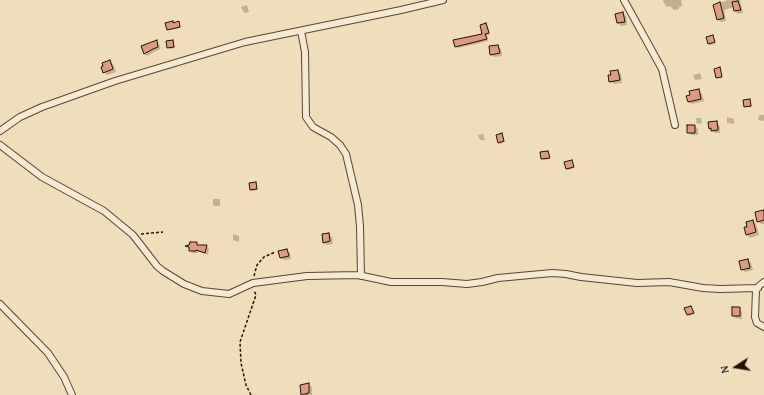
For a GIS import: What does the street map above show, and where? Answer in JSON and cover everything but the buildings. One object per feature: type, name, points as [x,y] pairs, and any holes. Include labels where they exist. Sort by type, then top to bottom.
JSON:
[{"type":"street","points":[[0,131],[20,117],[42,107],[95,88],[245,42],[443,0]]},
{"type":"street","points":[[624,0],[662,69],[675,125]]},
{"type":"street","points":[[301,31],[305,52],[306,117],[313,127],[331,137],[340,145],[346,154],[358,205],[361,276]]},
{"type":"street","points":[[0,144],[42,177],[104,211],[133,235],[157,266],[171,277],[202,291],[225,294],[253,283],[307,276],[361,276],[391,282],[442,282],[467,284],[498,278],[560,274],[637,283],[670,282],[720,289],[758,288]]},
{"type":"street","points":[[764,282],[756,292],[756,320],[757,323],[764,328]]},
{"type":"street","points":[[0,304],[48,353],[64,377],[72,395]]},
{"type":"path","points":[[133,235],[163,232]]},
{"type":"path","points":[[251,395],[246,385],[241,363],[240,342],[256,295],[253,283],[257,265],[264,257],[275,252]]}]
